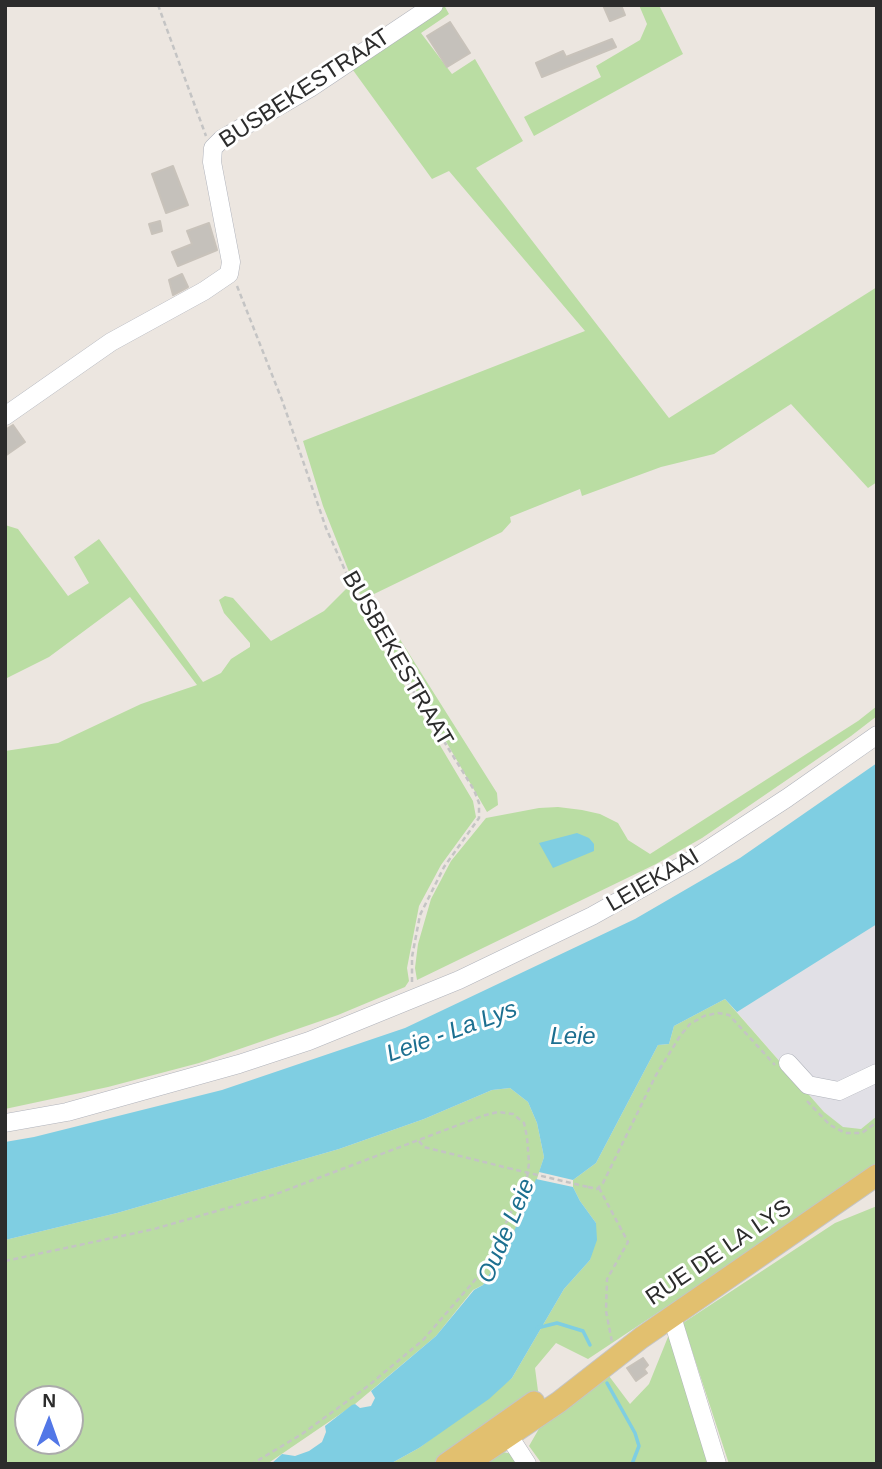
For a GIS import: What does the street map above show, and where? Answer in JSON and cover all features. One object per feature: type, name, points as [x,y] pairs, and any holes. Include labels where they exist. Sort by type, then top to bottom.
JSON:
[{"type":"main road","name":"RUE DE LA LYS","points":[[505,1430],[559,1402],[641,1338],[877,1175]]},
{"type":"main road","name":"RUE DE LA LYS","points":[[827,1210],[877,1186]]},
{"type":"main road","name":"RUE DE LA LYS","points":[[505,1430],[529,1405],[641,1338]]},
{"type":"main road","points":[[446,1464],[505,1430]]},
{"type":"main road","points":[[467,1464],[505,1430]]},
{"type":"street","name":"BUSBEKESTRAAT","points":[[229,274],[231,262],[212,162],[213,148],[222,139],[310,88],[434,5]]},
{"type":"street","points":[[5,416],[111,342],[204,291],[229,274]]},
{"type":"street","name":"LEIEKAAI","points":[[5,1124],[67,1112],[239,1064],[309,1041],[415,999],[526,949],[642,888],[788,798],[877,735]]},
{"type":"street","points":[[783,1066],[808,1085],[839,1091],[877,1073]]},
{"type":"street","points":[[672,1317],[717,1464]]},
{"type":"street","points":[[505,1430],[527,1464]]},
{"type":"path","points":[[158,5],[204,133],[213,148]]},
{"type":"path","name":"BUSBEKESTRAAT","points":[[229,274],[237,285],[282,400],[326,528],[362,608],[474,790],[479,803],[479,818],[444,867],[420,915],[412,957],[411,978],[415,999]]},
{"type":"path","points":[[419,1141],[424,1147],[588,1187],[598,1187],[603,1183],[656,1075],[690,1024],[704,1016],[718,1013],[729,1015],[783,1066]]},
{"type":"path","points":[[804,1097],[830,1125],[845,1133],[862,1133],[877,1122]]},
{"type":"path","points":[[5,1261],[154,1229],[276,1194],[482,1116],[498,1112],[513,1114],[524,1123],[527,1137],[527,1178],[504,1229],[475,1280],[423,1340],[368,1386],[302,1434],[252,1464]]},
{"type":"path","points":[[598,1187],[628,1242],[607,1279],[606,1311],[610,1337],[616,1352]]},
{"type":"shaded area","points":[[877,924],[877,1116],[861,1129],[843,1128],[824,1112],[737,1012]]},
{"type":"green space","points":[[444,5],[449,14],[421,33],[452,74],[475,59],[523,141],[476,168],[669,418],[877,287],[877,482],[868,488],[791,404],[714,454],[661,467],[582,496],[580,489],[510,517],[511,522],[502,532],[372,595],[497,793],[498,805],[487,812],[353,582],[323,506],[303,441],[585,331],[449,171],[432,179],[350,66]]},
{"type":"green space","points":[[639,5],[659,5],[683,54],[534,136],[524,117],[601,77],[596,66],[640,40],[647,24]]},
{"type":"green space","points":[[5,525],[18,529],[68,596],[89,583],[74,557],[99,539],[203,682],[221,673],[231,659],[250,647],[250,643],[224,613],[219,600],[225,596],[233,598],[271,641],[324,611],[346,589],[351,591],[473,801],[476,817],[441,865],[419,906],[407,968],[409,981],[405,987],[338,1015],[199,1063],[108,1087],[5,1109],[5,751],[58,743],[141,704],[197,685],[130,597],[49,657],[5,679]]},
{"type":"green space","points":[[877,706],[877,716],[851,736],[702,838],[656,864],[417,980],[415,968],[418,944],[431,899],[451,861],[486,818],[539,808],[582,810],[600,814],[618,823],[628,840],[650,854],[858,721]]},
{"type":"green space","points":[[725,999],[824,1112],[843,1127],[861,1129],[877,1116],[877,1167],[588,1359],[556,1343],[535,1368],[538,1391],[492,1421],[436,1464],[390,1464],[419,1448],[512,1378],[564,1289],[590,1260],[596,1223],[580,1201],[573,1187],[573,1180],[596,1163],[658,1045],[669,1044],[674,1026]]},
{"type":"green space","points":[[510,1088],[528,1102],[537,1123],[544,1157],[534,1188],[512,1236],[483,1285],[473,1290],[436,1336],[355,1404],[267,1464],[5,1464],[5,1240],[117,1213],[339,1149],[424,1119],[492,1090]]},
{"type":"green space","points":[[877,1206],[877,1464],[729,1464],[683,1323],[835,1223]]},
{"type":"green space","points":[[670,1332],[712,1464],[542,1464],[529,1446],[544,1420],[609,1376],[630,1404],[649,1384]]},
{"type":"green space","points":[[497,1451],[513,1454],[518,1464],[477,1464]]},
{"type":"water","name":"Leie","points":[[877,763],[877,924],[737,1012],[725,999],[674,1026],[669,1044],[658,1045],[596,1163],[573,1180],[539,1172],[544,1157],[537,1123],[528,1102],[510,1088],[492,1090],[424,1119],[339,1149],[117,1213],[5,1240],[5,1142],[222,1090],[405,1028],[635,919],[740,858]]},
{"type":"water","points":[[577,833],[589,838],[594,844],[594,851],[553,868],[539,843]]},
{"type":"water","points":[[536,1179],[573,1187],[596,1223],[597,1240],[590,1260],[564,1289],[512,1378],[489,1399],[419,1448],[390,1464],[271,1464],[282,1454],[295,1456],[322,1442],[325,1426],[352,1405],[360,1408],[371,1406],[375,1398],[371,1391],[436,1336],[474,1290],[483,1285],[512,1236]]},
{"type":"building","points":[[603,5],[621,5],[625,15],[610,21]]},
{"type":"building","points":[[450,22],[470,53],[447,67],[427,36]]},
{"type":"building","points":[[612,39],[616,47],[542,77],[536,63],[563,51],[566,57]]},
{"type":"building","points":[[173,166],[188,205],[166,213],[152,174]]},
{"type":"building","points":[[160,221],[162,231],[152,234],[149,224]]},
{"type":"building","points":[[209,223],[217,250],[178,266],[172,252],[192,244],[187,231]]},
{"type":"building","points":[[182,274],[188,287],[173,295],[169,280]]},
{"type":"building","points":[[13,425],[25,442],[5,456],[5,430]]},
{"type":"building","points":[[643,1358],[648,1365],[644,1369],[647,1373],[636,1381],[627,1368]]},
{"type":"waterway","points":[[537,1328],[557,1323],[583,1331],[590,1345]]},
{"type":"waterway","points":[[607,1383],[635,1433],[639,1446],[632,1464]]},
{"type":"water label","name":"Leie - La Lys","points":[[452,1032]]},
{"type":"water label","name":"Oude Leie","points":[[507,1231]]}]
